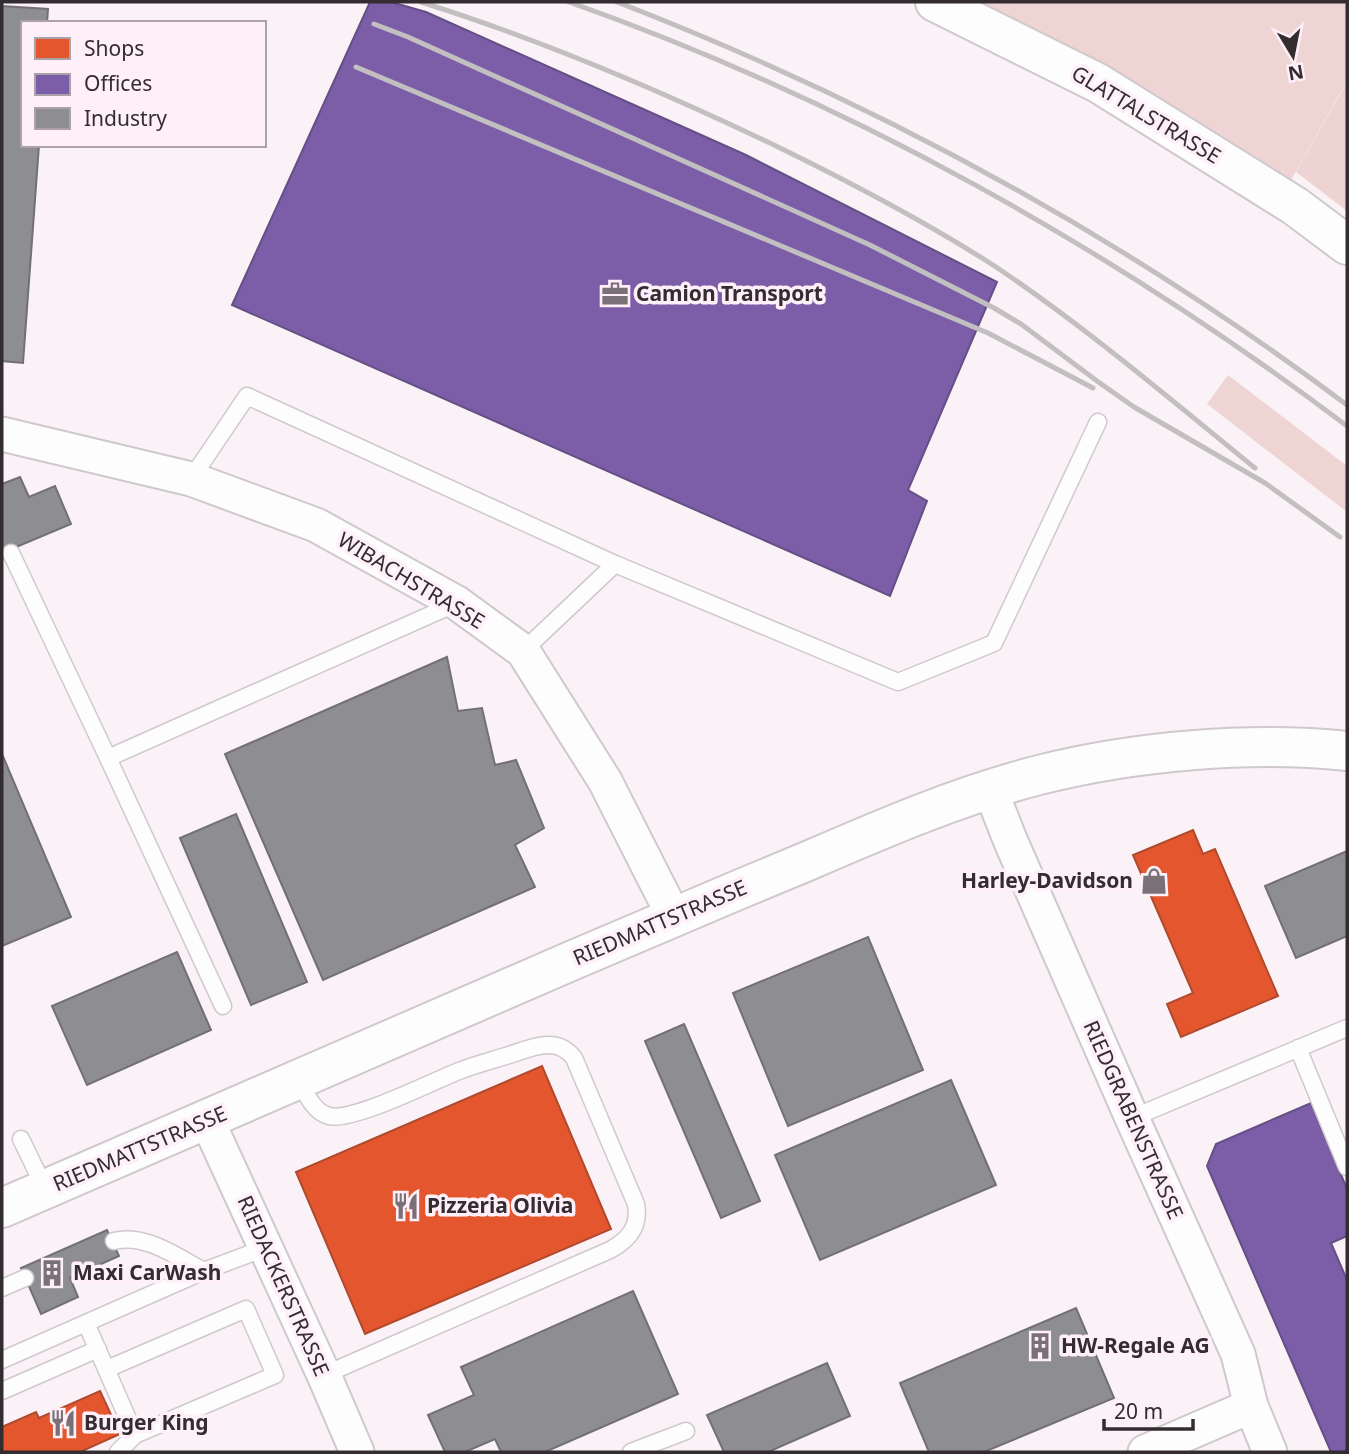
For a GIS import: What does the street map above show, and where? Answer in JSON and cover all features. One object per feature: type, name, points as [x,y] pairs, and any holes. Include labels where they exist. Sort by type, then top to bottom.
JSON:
[{"type":"main road","name":"GLATTALSTRASSE","points":[[935,2],[1098,83],[1295,206],[1347,245]]},
{"type":"main road","name":"RIEDMATTSTRASSE","points":[[2,1208],[674,917],[851,842],[990,789],[1065,769],[1124,758],[1227,749],[1296,748],[1347,751]]},
{"type":"street","name":"WIBACHSTRASSE","points":[[2,434],[191,479],[316,525],[457,603],[523,651],[606,781],[674,917]]},
{"type":"street","name":"RIEDGRABENSTRASSE","points":[[990,789],[1132,1118],[1238,1354],[1251,1406],[1270,1452]]},
{"type":"street","name":"RIEDACKERSTRASSE","points":[[207,1120],[357,1452]]},
{"type":"street","points":[[1145,1452],[1251,1406]]},
{"type":"lane","points":[[191,479],[247,396],[615,564],[898,681],[994,643],[1098,422]]},
{"type":"lane","points":[[11,553],[223,1006]]},
{"type":"lane","points":[[523,651],[615,564]]},
{"type":"lane","points":[[108,758],[457,603]]},
{"type":"lane","points":[[1132,1118],[1347,1028]]},
{"type":"lane","points":[[299,1080],[320,1113],[338,1117],[349,1116],[485,1062],[545,1045],[565,1048],[574,1058],[638,1213],[635,1225],[622,1244],[324,1375]]},
{"type":"lane","points":[[1298,1048],[1347,1167]]},
{"type":"lane","points":[[21,1139],[46,1189]]},
{"type":"lane","points":[[114,1241],[124,1238],[144,1242],[204,1271]]},
{"type":"lane","points":[[2,1360],[204,1271],[265,1248]]},
{"type":"lane","points":[[2,1288],[25,1278]]},
{"type":"lane","points":[[107,1369],[246,1310],[275,1375],[135,1435],[118,1452]]},
{"type":"lane","points":[[86,1323],[135,1435]]},
{"type":"lane","points":[[2,1391],[98,1349]]},
{"type":"lane","points":[[631,1452],[686,1431]]},
{"type":"shaded area","points":[[969,2],[1347,2],[1347,81],[1290,182]]},
{"type":"shaded area","points":[[1347,82],[1347,211],[1296,172]]},
{"type":"shaded area","points":[[1228,375],[1347,466],[1347,512],[1207,404]]},
{"type":"building: Shops","points":[[1193,830],[1203,854],[1215,849],[1278,996],[1181,1037],[1167,1004],[1193,993],[1133,855]]},
{"type":"building: Shops","points":[[542,1066],[611,1229],[365,1334],[296,1172]]},
{"type":"building: Shops","name":"Burger King","points":[[100,1391],[120,1434],[80,1452],[2,1452],[2,1427],[36,1412],[39,1418]]},
{"type":"building: Offices","name":"Camion Transport","points":[[370,2],[391,2],[426,12],[746,155],[997,282],[908,490],[927,501],[890,596],[232,305]]},
{"type":"building: Offices","points":[[1311,1103],[1347,1189],[1347,1236],[1331,1243],[1347,1280],[1347,1452],[1331,1452],[1207,1166],[1216,1144]]},
{"type":"building: Industry","points":[[2,6],[48,9],[47,21],[21,21],[21,147],[39,147],[23,363],[2,361]]},
{"type":"building: Industry","points":[[20,477],[29,497],[55,486],[71,524],[2,553],[2,484]]},
{"type":"building: Industry","points":[[447,657],[458,711],[482,708],[495,765],[516,760],[544,828],[515,845],[535,887],[323,980],[225,754]]},
{"type":"building: Industry","points":[[2,754],[71,917],[2,946]]},
{"type":"building: Industry","points":[[236,814],[307,982],[251,1005],[180,838]]},
{"type":"building: Industry","points":[[1347,851],[1347,936],[1296,958],[1265,886]]},
{"type":"building: Industry","points":[[868,937],[923,1070],[788,1126],[733,993]]},
{"type":"building: Industry","points":[[177,952],[211,1030],[87,1085],[52,1006]]},
{"type":"building: Industry","points":[[684,1024],[760,1201],[721,1218],[645,1041]]},
{"type":"building: Industry","points":[[951,1080],[996,1185],[820,1260],[775,1155]]},
{"type":"building: Industry","name":"Maxi CarWash","points":[[107,1230],[119,1256],[70,1278],[78,1297],[41,1314],[21,1268]]},
{"type":"building: Industry","points":[[633,1291],[678,1394],[545,1452],[501,1452],[495,1439],[465,1452],[445,1452],[428,1415],[474,1395],[461,1367]]},
{"type":"building: Industry","name":"HW-Regale AG","points":[[1076,1308],[1114,1398],[984,1452],[929,1452],[900,1383]]},
{"type":"building: Industry","points":[[827,1363],[850,1416],[768,1452],[724,1452],[707,1415]]},
{"type":"railway","points":[[421,2],[556,49],[644,86],[774,145],[915,218],[996,267],[1063,314],[1255,468]]},
{"type":"railway","points":[[569,2],[673,41],[775,85],[974,184],[1165,299],[1347,426]]},
{"type":"railway","points":[[617,2],[810,84],[996,178],[1175,285],[1347,405]]},
{"type":"railway","points":[[374,24],[870,245],[994,308],[1021,324],[1134,407],[1265,483],[1340,537]]},
{"type":"railway","points":[[356,67],[988,333],[1093,388]]},
{"type":"place","name":"Camion Transport","points":[[615,294]]},
{"type":"place","name":"Harley-Davidson","points":[[1154,881]]},
{"type":"place","name":"Pizzeria Olivia","points":[[406,1206]]},
{"type":"place","name":"Maxi CarWash","points":[[52,1273]]},
{"type":"place","name":"HW-Regale AG","points":[[1040,1346]]},
{"type":"place","name":"Burger King","points":[[63,1423]]}]
